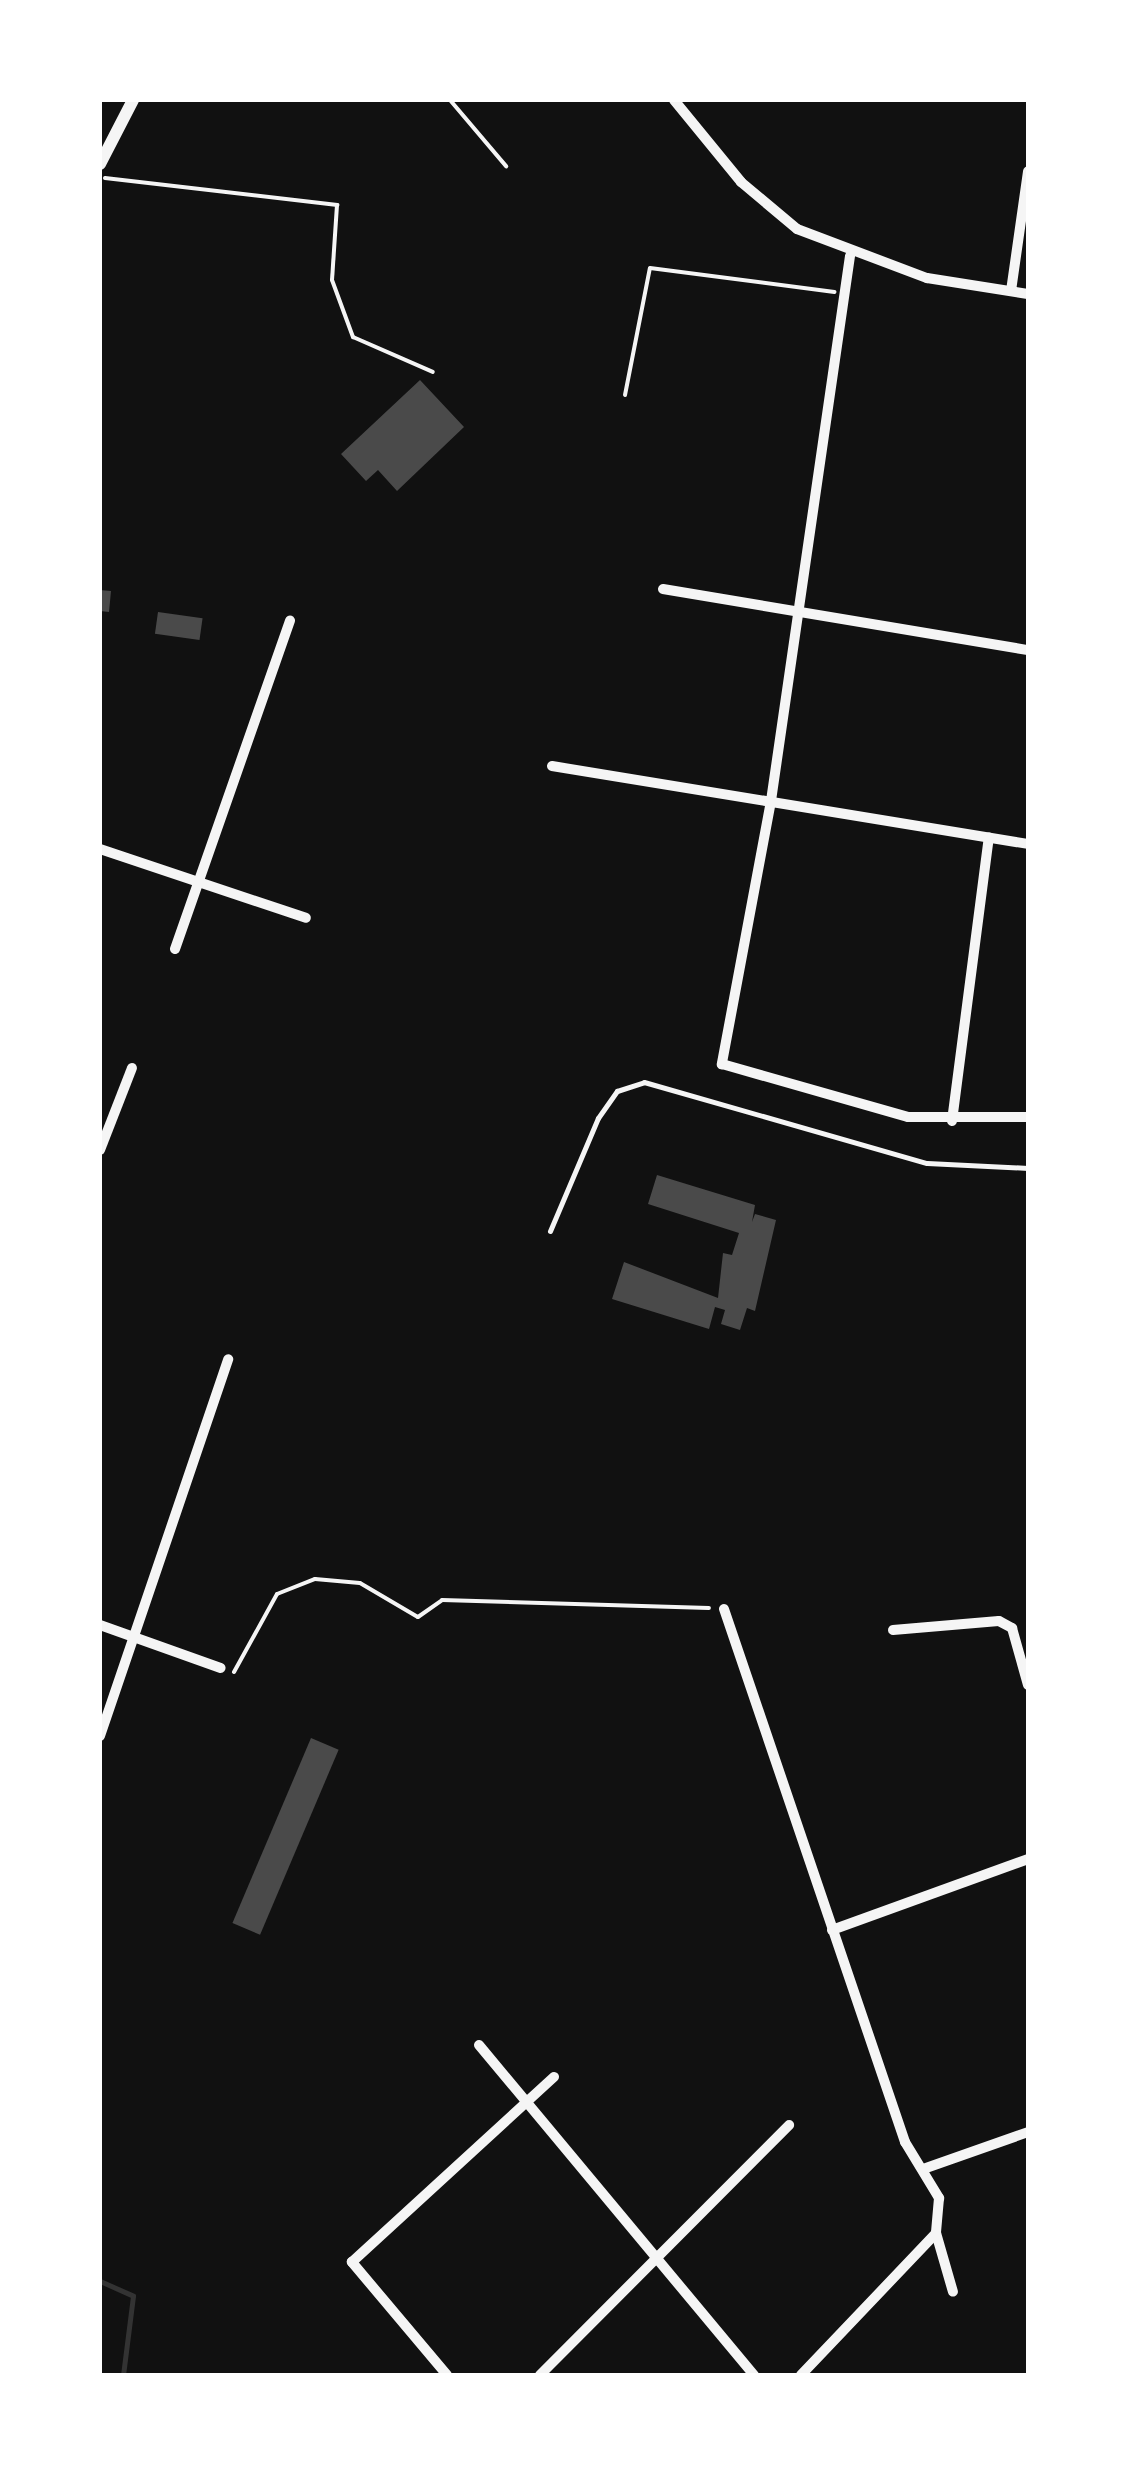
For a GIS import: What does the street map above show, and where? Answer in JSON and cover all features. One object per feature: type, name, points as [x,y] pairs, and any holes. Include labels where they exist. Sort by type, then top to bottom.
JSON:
[{"type":"street","points":[[100,164],[134,100]]},
{"type":"street","points":[[674,100],[741,182],[787,222],[850,256],[1028,294]]},
{"type":"street","points":[[1010,291],[1028,171]]},
{"type":"street","points":[[850,256],[771,801],[722,1064],[952,1121],[1028,1117]]},
{"type":"street","points":[[663,590],[1028,650]]},
{"type":"street","points":[[175,950],[290,620]]},
{"type":"street","points":[[552,766],[1028,844]]},
{"type":"street","points":[[952,1121],[990,837]]},
{"type":"street","points":[[100,849],[306,918]]},
{"type":"street","points":[[100,1150],[132,1068]]},
{"type":"street","points":[[100,1736],[228,1358]]},
{"type":"street","points":[[724,1608],[904,2142],[926,2168],[939,2198],[936,2232],[953,2292]]},
{"type":"street","points":[[893,1630],[999,1621],[1012,1628],[1028,1686]]},
{"type":"street","points":[[100,1625],[222,1668]]},
{"type":"street","points":[[832,1930],[1028,1859]]},
{"type":"street","points":[[480,2046],[754,2375]]},
{"type":"street","points":[[447,2375],[352,2262],[554,2077]]},
{"type":"street","points":[[540,2375],[654,2256],[789,2125]]},
{"type":"street","points":[[926,2168],[1028,2132]]},
{"type":"street","points":[[801,2375],[936,2232]]},
{"type":"lane","points":[[550,1232],[598,1118],[616,1091],[644,1082],[927,1163],[1028,1168]]},
{"type":"path","points":[[450,100],[506,166]]},
{"type":"path","points":[[100,177],[337,205],[332,280],[353,337],[433,372]]},
{"type":"path","points":[[625,395],[650,268],[844,293]]},
{"type":"path","points":[[222,1668],[240,1674],[277,1594],[316,1579],[360,1583],[418,1616],[442,1600],[724,1608]]},
{"type":"building","points":[[420,380],[464,427],[397,491],[378,470],[366,481],[341,454]]},
{"type":"building","points":[[100,590],[111,591],[109,612],[100,611]]},
{"type":"building","points":[[158,612],[203,618],[200,640],[155,634]]},
{"type":"building","points":[[657,1175],[755,1205],[752,1222],[755,1214],[776,1220],[755,1311],[747,1308],[740,1330],[721,1324],[725,1310],[715,1307],[709,1329],[612,1299],[624,1262],[718,1298],[723,1253],[732,1255],[739,1233],[648,1204]]},
{"type":"building","points":[[311,1738],[339,1750],[260,1935],[232,1923]]},
{"type":"waterway","points":[[100,2281],[133,2296],[123,2375]]}]
